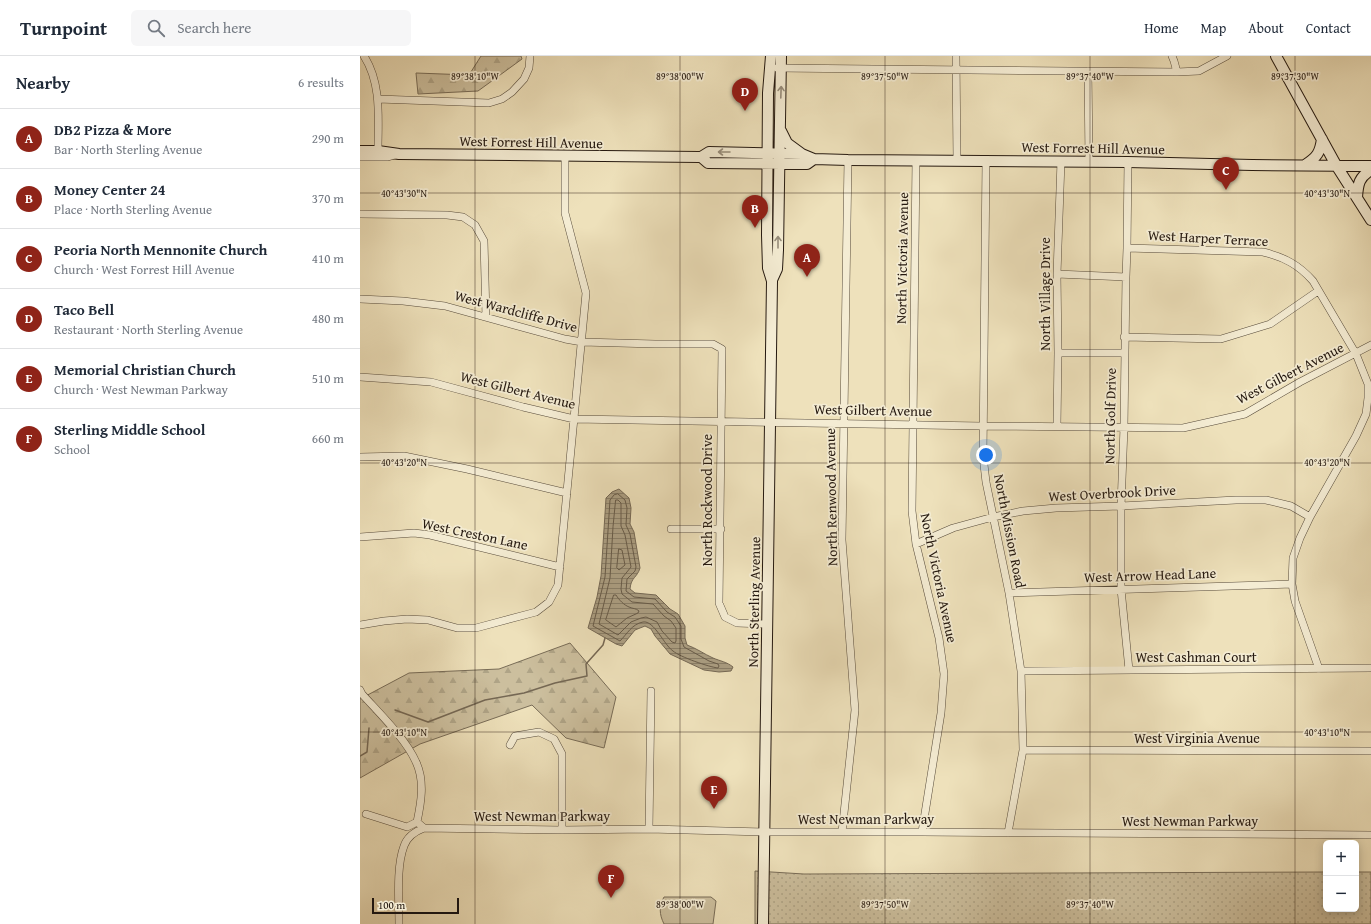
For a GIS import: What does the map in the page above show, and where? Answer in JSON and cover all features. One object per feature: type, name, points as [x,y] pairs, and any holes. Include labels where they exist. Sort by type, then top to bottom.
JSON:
[{"type":"main road","name":"North Sterling Avenue","points":[[763,924],[771,422],[772,280],[768,268],[768,93],[770,56]]},
{"type":"main road","name":"North Sterling Avenue","points":[[772,280],[777,269],[782,56]]},
{"type":"main road","points":[[1276,56],[1336,165],[1371,220]]},
{"type":"main road","points":[[748,152],[756,147],[762,140],[763,107],[768,93]]},
{"type":"main road","points":[[780,129],[787,143],[802,154]]},
{"type":"main road","points":[[1305,165],[1317,155],[1321,149],[1322,139]]},
{"type":"main road","name":"West Forrest Hill Avenue","points":[[360,151],[378,151],[400,154],[701,157],[709,152],[748,152],[802,154],[814,159],[848,160],[1089,161],[1371,166]]},
{"type":"main road","name":"West Forrest Hill Avenue","points":[[701,157],[708,163],[743,164],[807,164],[814,159]]},
{"type":"main road","points":[[743,164],[754,168],[760,173],[768,186]]},
{"type":"main road","points":[[779,184],[790,170],[800,164]]},
{"type":"main road","points":[[1357,197],[1358,183],[1364,174],[1371,170]]},
{"type":"street","points":[[364,56],[369,64],[374,78],[378,99],[378,151]]},
{"type":"street","points":[[378,99],[489,103],[502,99],[512,92],[524,79],[529,68],[530,56]]},
{"type":"street","points":[[956,56],[957,161]]},
{"type":"street","points":[[1172,56],[1177,72]]},
{"type":"street","points":[[770,67],[1177,72],[1199,71],[1227,56]]},
{"type":"street","points":[[1088,71],[1089,161]]},
{"type":"street","points":[[360,157],[388,157],[400,154]]},
{"type":"street","points":[[360,625],[407,619],[428,620],[456,628],[476,628],[536,612],[549,602],[558,585],[586,293],[565,213],[565,156]]},
{"type":"street","name":"North Renwood Avenue","points":[[842,832],[855,710],[842,540],[848,160]]},
{"type":"street","name":"North Victoria Avenue","points":[[916,160],[912,511],[916,544],[939,638],[944,674],[941,714],[922,832]]},
{"type":"street","name":"North Mission Road","points":[[986,161],[982,426],[983,456],[986,482],[1009,593],[1021,671],[1023,750],[1008,833]]},
{"type":"street","name":"North Village Drive","points":[[1057,426],[1058,354],[1056,274],[1061,161]]},
{"type":"street","name":"North Golf Drive","points":[[1128,162],[1124,338],[1124,427],[1121,506],[1121,589],[1129,670]]},
{"type":"street","points":[[360,220],[360,213],[447,215],[463,218],[475,225],[484,241],[486,318]]},
{"type":"street","name":"West Harper Terrace","points":[[1127,248],[1263,252],[1273,254],[1293,263],[1304,271],[1313,281],[1356,354],[1368,384],[1366,414],[1356,436],[1310,517],[1293,558],[1292,584],[1295,601],[1319,669]]},
{"type":"street","points":[[1056,274],[1126,277]]},
{"type":"street","points":[[1124,338],[1221,339],[1270,324],[1318,290]]},
{"type":"street","name":"West Wardcliffe Drive","points":[[360,299],[403,301],[445,306],[565,339],[582,342],[713,344]]},
{"type":"street","name":"North Rockwood Drive","points":[[713,344],[722,349],[719,603],[725,617],[737,623],[767,624]]},
{"type":"street","name":"West Gilbert Avenue","points":[[360,377],[431,382],[574,419],[1183,428],[1245,414],[1300,382],[1371,345]]},
{"type":"street","points":[[1058,354],[1124,353]]},
{"type":"street","points":[[360,457],[404,456],[467,469],[567,493]]},
{"type":"street","name":"West Overbrook Drive","points":[[916,544],[953,528],[993,517],[1049,508],[1266,500],[1291,506],[1310,517]]},
{"type":"street","points":[[671,529],[721,529]]},
{"type":"street","name":"West Creston Lane","points":[[360,537],[414,533],[430,535],[560,567]]},
{"type":"street","name":"West Arrow Head Lane","points":[[1009,593],[1292,584]]},
{"type":"street","name":"West Cashman Court","points":[[1021,671],[1371,668]]},
{"type":"street","points":[[360,690],[407,746],[416,762],[420,774],[422,791],[417,822]]},
{"type":"street","points":[[649,829],[651,691]]},
{"type":"street","points":[[510,745],[514,736],[539,732],[554,739],[562,754],[562,830]]},
{"type":"street","name":"West Virginia Avenue","points":[[1023,750],[1371,751]]},
{"type":"street","points":[[366,814],[407,827],[417,822]]},
{"type":"street","points":[[399,924],[400,865],[404,845],[410,836],[424,828],[417,822]]},
{"type":"street","name":"West Newman Parkway","points":[[424,828],[562,830],[649,829],[764,832],[1371,835]]},
{"type":"green space","points":[[481,56],[521,56],[522,59],[478,91],[418,94],[416,73],[469,75]]},
{"type":"green space","points":[[570,643],[616,697],[604,748],[566,738],[532,705],[420,744],[360,778],[360,699],[409,673],[499,669]]},
{"type":"green space","points":[[755,871],[804,874],[1323,872],[1323,912],[1359,912],[1359,872],[1371,872],[1371,924],[755,924]]},
{"type":"green space","points":[[664,897],[711,897],[716,901],[713,924],[664,924],[660,910]]},
{"type":"water","points":[[619,489],[629,498],[631,508],[630,524],[634,532],[640,568],[632,582],[630,589],[635,593],[656,595],[670,609],[678,614],[685,626],[685,638],[687,645],[731,665],[733,667],[731,671],[719,672],[704,670],[670,654],[651,629],[645,626],[635,630],[622,646],[588,628],[597,597],[601,576],[606,498],[612,492]]},
{"type":"waterway","points":[[395,710],[428,722],[485,700],[524,693],[555,683],[587,676],[586,664],[603,645],[605,638]]},
{"type":"waterway","points":[[360,756],[367,752],[369,728]]},
{"type":"place","name":"Taco Bell","points":[[745,111]]},
{"type":"place","name":"Peoria North Mennonite Church","points":[[1226,190]]},
{"type":"place","name":"Money Center 24","points":[[755,228]]},
{"type":"place","name":"DB2 Pizza & More","points":[[807,277]]},
{"type":"place","name":"Memorial Christian Church","points":[[714,809]]},
{"type":"place","name":"Sterling Middle School","points":[[611,898]]}]
